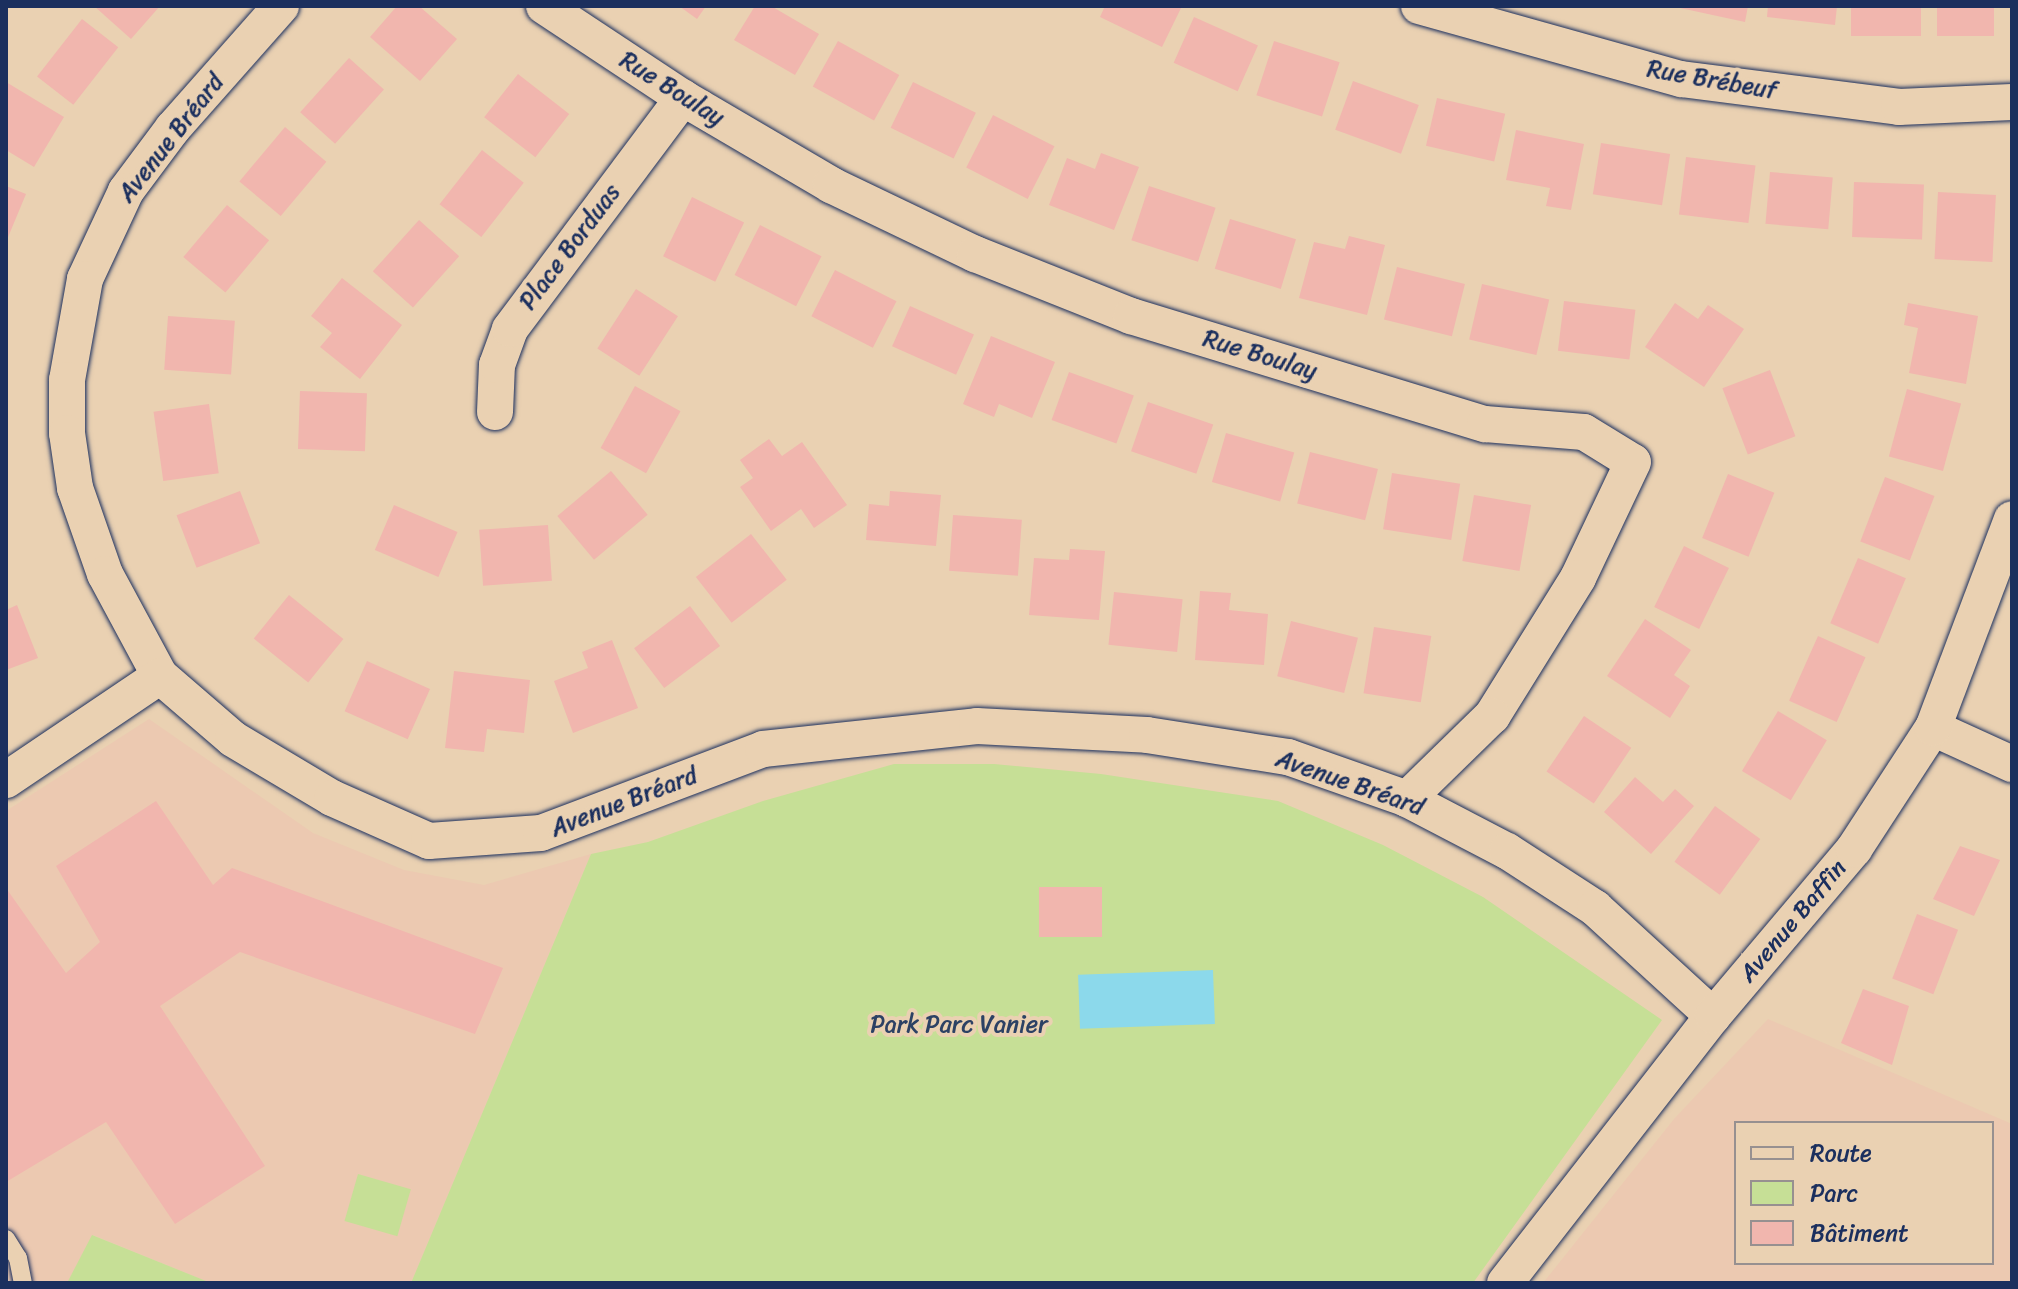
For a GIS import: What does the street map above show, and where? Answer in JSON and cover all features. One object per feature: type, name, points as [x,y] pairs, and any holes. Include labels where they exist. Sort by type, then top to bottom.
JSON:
[{"type":"street","name":"Avenue Bréard","points":[[281,6],[173,128],[126,191],[93,256],[73,327],[66,406],[75,488],[105,574],[160,676],[233,739],[332,798],[429,841],[541,833],[763,749],[977,726],[1147,735],[1288,757],[1407,799],[1507,851],[1595,908],[1713,1016]]},
{"type":"street","name":"Rue Boulay","points":[[544,6],[683,98],[871,204],[975,254],[1131,316],[1485,424],[1584,432],[1633,462],[1578,578],[1492,716],[1407,799]]},
{"type":"street","name":"Rue Brébeuf","points":[[1419,6],[1681,79],[1899,107],[2012,102]]},
{"type":"street","name":"Place Borduas","points":[[495,412],[497,365],[510,329],[683,98]]},
{"type":"street","name":"Avenue Baffin","points":[[1505,1283],[1713,1016],[1854,849],[1933,728],[2012,519]]},
{"type":"street","points":[[6,780],[160,676]]},
{"type":"street","points":[[1933,728],[2012,764]]},
{"type":"lane","points":[[6,1239],[18,1258],[23,1283]]},
{"type":"shaded area","points":[[149,719],[313,833],[404,870],[484,885],[591,854],[411,1283],[211,1283],[93,1235],[67,1283],[6,1283],[6,811]]},
{"type":"shaded area","points":[[1768,1019],[2012,1124],[2012,1283],[1543,1283],[1674,1119]]},
{"type":"green space","name":"Park Parc Vanier","points":[[894,764],[994,764],[1101,774],[1278,801],[1383,845],[1483,897],[1662,1020],[1473,1283],[411,1283],[591,854],[648,842],[763,801]]},
{"type":"green space","points":[[358,1174],[411,1189],[397,1236],[344,1221]]},
{"type":"green space","points":[[92,1235],[211,1283],[67,1283]]},
{"type":"water","points":[[1213,970],[1215,1024],[1080,1029],[1078,975]]},
{"type":"building","points":[[94,6],[160,6],[131,39]]},
{"type":"building","points":[[397,6],[419,6],[457,39],[420,81],[370,37]]},
{"type":"building","points":[[679,6],[706,6],[697,19]]},
{"type":"building","points":[[755,6],[771,6],[819,34],[795,75],[734,40]]},
{"type":"building","points":[[1105,6],[1182,6],[1162,47],[1100,17]]},
{"type":"building","points":[[1671,6],[1748,6],[1745,22]]},
{"type":"building","points":[[1768,6],[1837,6],[1835,25],[1767,17]]},
{"type":"building","points":[[1851,6],[1921,6],[1921,36],[1851,36]]},
{"type":"building","points":[[1937,6],[1994,6],[1994,36],[1937,36]]},
{"type":"building","points":[[1194,17],[1258,45],[1238,91],[1174,63]]},
{"type":"building","points":[[82,19],[118,47],[73,105],[37,77]]},
{"type":"building","points":[[838,41],[899,75],[874,120],[813,86]]},
{"type":"building","points":[[1274,41],[1340,62],[1322,117],[1256,95]]},
{"type":"building","points":[[349,58],[384,89],[335,144],[300,112]]},
{"type":"building","points":[[518,74],[569,114],[535,157],[484,117]]},
{"type":"building","points":[[1353,81],[1419,105],[1401,154],[1335,130]]},
{"type":"building","points":[[6,82],[64,117],[34,167],[6,150]]},
{"type":"building","points":[[913,82],[976,113],[954,159],[891,128]]},
{"type":"building","points":[[1437,98],[1505,114],[1494,161],[1426,146]]},
{"type":"building","points":[[993,115],[1054,146],[1028,199],[966,168]]},
{"type":"building","points":[[285,127],[326,162],[281,216],[239,181]]},
{"type":"building","points":[[1516,130],[1584,144],[1571,210],[1546,206],[1550,188],[1506,180]]},
{"type":"building","points":[[1601,143],[1670,154],[1662,205],[1593,194]]},
{"type":"building","points":[[482,150],[524,183],[481,237],[440,204]]},
{"type":"building","points":[[1101,153],[1139,167],[1114,230],[1049,205],[1067,158],[1095,169]]},
{"type":"building","points":[[1686,157],[1755,166],[1748,223],[1679,215]]},
{"type":"building","points":[[1770,172],[1833,177],[1828,229],[1765,224]]},
{"type":"building","points":[[1854,182],[1924,184],[1922,239],[1852,237]]},
{"type":"building","points":[[6,186],[26,194],[6,242]]},
{"type":"building","points":[[1149,186],[1216,208],[1198,262],[1131,240]]},
{"type":"building","points":[[1938,192],[1996,195],[1992,262],[1934,259]]},
{"type":"building","points":[[692,197],[744,222],[715,282],[663,256]]},
{"type":"building","points":[[227,205],[269,240],[225,292],[183,257]]},
{"type":"building","points":[[1230,219],[1296,239],[1281,289],[1215,269]]},
{"type":"building","points":[[419,220],[459,256],[413,307],[373,271]]},
{"type":"building","points":[[760,225],[821,256],[796,306],[735,275]]},
{"type":"building","points":[[1349,236],[1385,245],[1367,315],[1299,298],[1314,242],[1345,249]]},
{"type":"building","points":[[1397,267],[1465,284],[1452,336],[1384,319]]},
{"type":"building","points":[[835,270],[896,301],[873,348],[811,316]]},
{"type":"building","points":[[342,278],[402,325],[360,379],[320,347],[332,333],[311,316]]},
{"type":"building","points":[[1482,284],[1549,300],[1536,355],[1469,340]]},
{"type":"building","points":[[636,289],[678,316],[639,376],[597,349]]},
{"type":"building","points":[[1564,301],[1635,310],[1629,359],[1558,351]]},
{"type":"building","points":[[1675,303],[1698,319],[1708,305],[1744,329],[1704,387],[1645,347]]},
{"type":"building","points":[[1908,303],[1978,316],[1966,384],[1909,373],[1918,328],[1904,325]]},
{"type":"building","points":[[910,306],[974,334],[956,375],[892,346]]},
{"type":"building","points":[[168,316],[235,321],[231,375],[164,370]]},
{"type":"building","points":[[991,336],[1055,362],[1032,418],[999,404],[994,417],[963,404]]},
{"type":"building","points":[[1770,370],[1795,436],[1748,455],[1722,388]]},
{"type":"building","points":[[1069,372],[1134,396],[1116,444],[1052,420]]},
{"type":"building","points":[[635,386],[680,411],[646,473],[601,448]]},
{"type":"building","points":[[1907,389],[1961,403],[1943,471],[1889,457]]},
{"type":"building","points":[[300,391],[367,393],[365,451],[298,449]]},
{"type":"building","points":[[1148,402],[1213,424],[1196,474],[1131,451]]},
{"type":"building","points":[[209,404],[219,473],[163,481],[154,412]]},
{"type":"building","points":[[1226,433],[1294,453],[1280,502],[1212,482]]},
{"type":"building","points":[[769,439],[782,456],[802,442],[847,505],[814,528],[801,509],[771,531],[740,487],[753,478],[740,460]]},
{"type":"building","points":[[1310,452],[1378,469],[1365,520],[1297,503]]},
{"type":"building","points":[[611,471],[648,515],[594,560],[557,516]]},
{"type":"building","points":[[1392,473],[1460,484],[1451,540],[1383,529]]},
{"type":"building","points":[[1728,474],[1774,493],[1749,557],[1702,538]]},
{"type":"building","points":[[1885,477],[1934,496],[1910,560],[1860,541]]},
{"type":"building","points":[[240,491],[260,543],[197,568],[177,515]]},
{"type":"building","points":[[890,491],[941,495],[936,546],[866,540],[869,504],[889,506]]},
{"type":"building","points":[[1474,495],[1531,505],[1519,571],[1462,561]]},
{"type":"building","points":[[394,505],[458,532],[438,577],[375,550]]},
{"type":"building","points":[[953,515],[1022,520],[1018,576],[949,571]]},
{"type":"building","points":[[548,525],[552,581],[483,586],[479,530]]},
{"type":"building","points":[[751,534],[787,580],[732,623],[696,577]]},
{"type":"building","points":[[1684,546],[1729,568],[1699,629],[1654,607]]},
{"type":"building","points":[[1070,549],[1105,551],[1099,620],[1029,615],[1034,558],[1069,560]]},
{"type":"building","points":[[1858,558],[1906,578],[1878,644],[1830,623]]},
{"type":"building","points":[[1200,591],[1231,593],[1229,610],[1268,614],[1264,665],[1195,660]]},
{"type":"building","points":[[1114,592],[1183,599],[1177,652],[1108,645]]},
{"type":"building","points":[[289,595],[343,639],[308,683],[254,639]]},
{"type":"building","points":[[17,605],[38,658],[6,670],[6,610]]},
{"type":"building","points":[[690,606],[720,646],[664,688],[634,648]]},
{"type":"building","points":[[1645,619],[1691,650],[1674,675],[1690,686],[1670,718],[1607,676]]},
{"type":"building","points":[[1291,621],[1358,638],[1344,693],[1277,676]]},
{"type":"building","points":[[1374,627],[1431,636],[1421,702],[1364,693]]},
{"type":"building","points":[[1818,636],[1866,657],[1837,722],[1789,701]]},
{"type":"building","points":[[612,640],[638,708],[573,733],[554,681],[588,668],[582,652]]},
{"type":"building","points":[[367,661],[430,689],[408,739],[345,711]]},
{"type":"building","points":[[454,671],[530,680],[524,733],[487,729],[484,752],[445,748]]},
{"type":"building","points":[[1778,711],[1827,740],[1791,800],[1742,771]]},
{"type":"building","points":[[1584,716],[1631,748],[1594,803],[1547,772]]},
{"type":"building","points":[[1635,777],[1663,802],[1675,789],[1694,806],[1651,854],[1604,812]]},
{"type":"building","points":[[156,801],[213,885],[232,868],[503,968],[475,1034],[240,952],[160,1006],[265,1166],[175,1224],[106,1122],[6,1182],[6,888],[66,973],[100,942],[56,866]]},
{"type":"building","points":[[1715,806],[1760,839],[1720,895],[1674,862]]},
{"type":"building","points":[[1960,846],[2000,860],[1974,916],[1933,899]]},
{"type":"building","points":[[1039,887],[1102,887],[1102,937],[1039,937]]},
{"type":"building","points":[[1917,914],[1958,930],[1933,994],[1892,978]]},
{"type":"building","points":[[1863,989],[1909,1006],[1892,1065],[1841,1043]]}]
